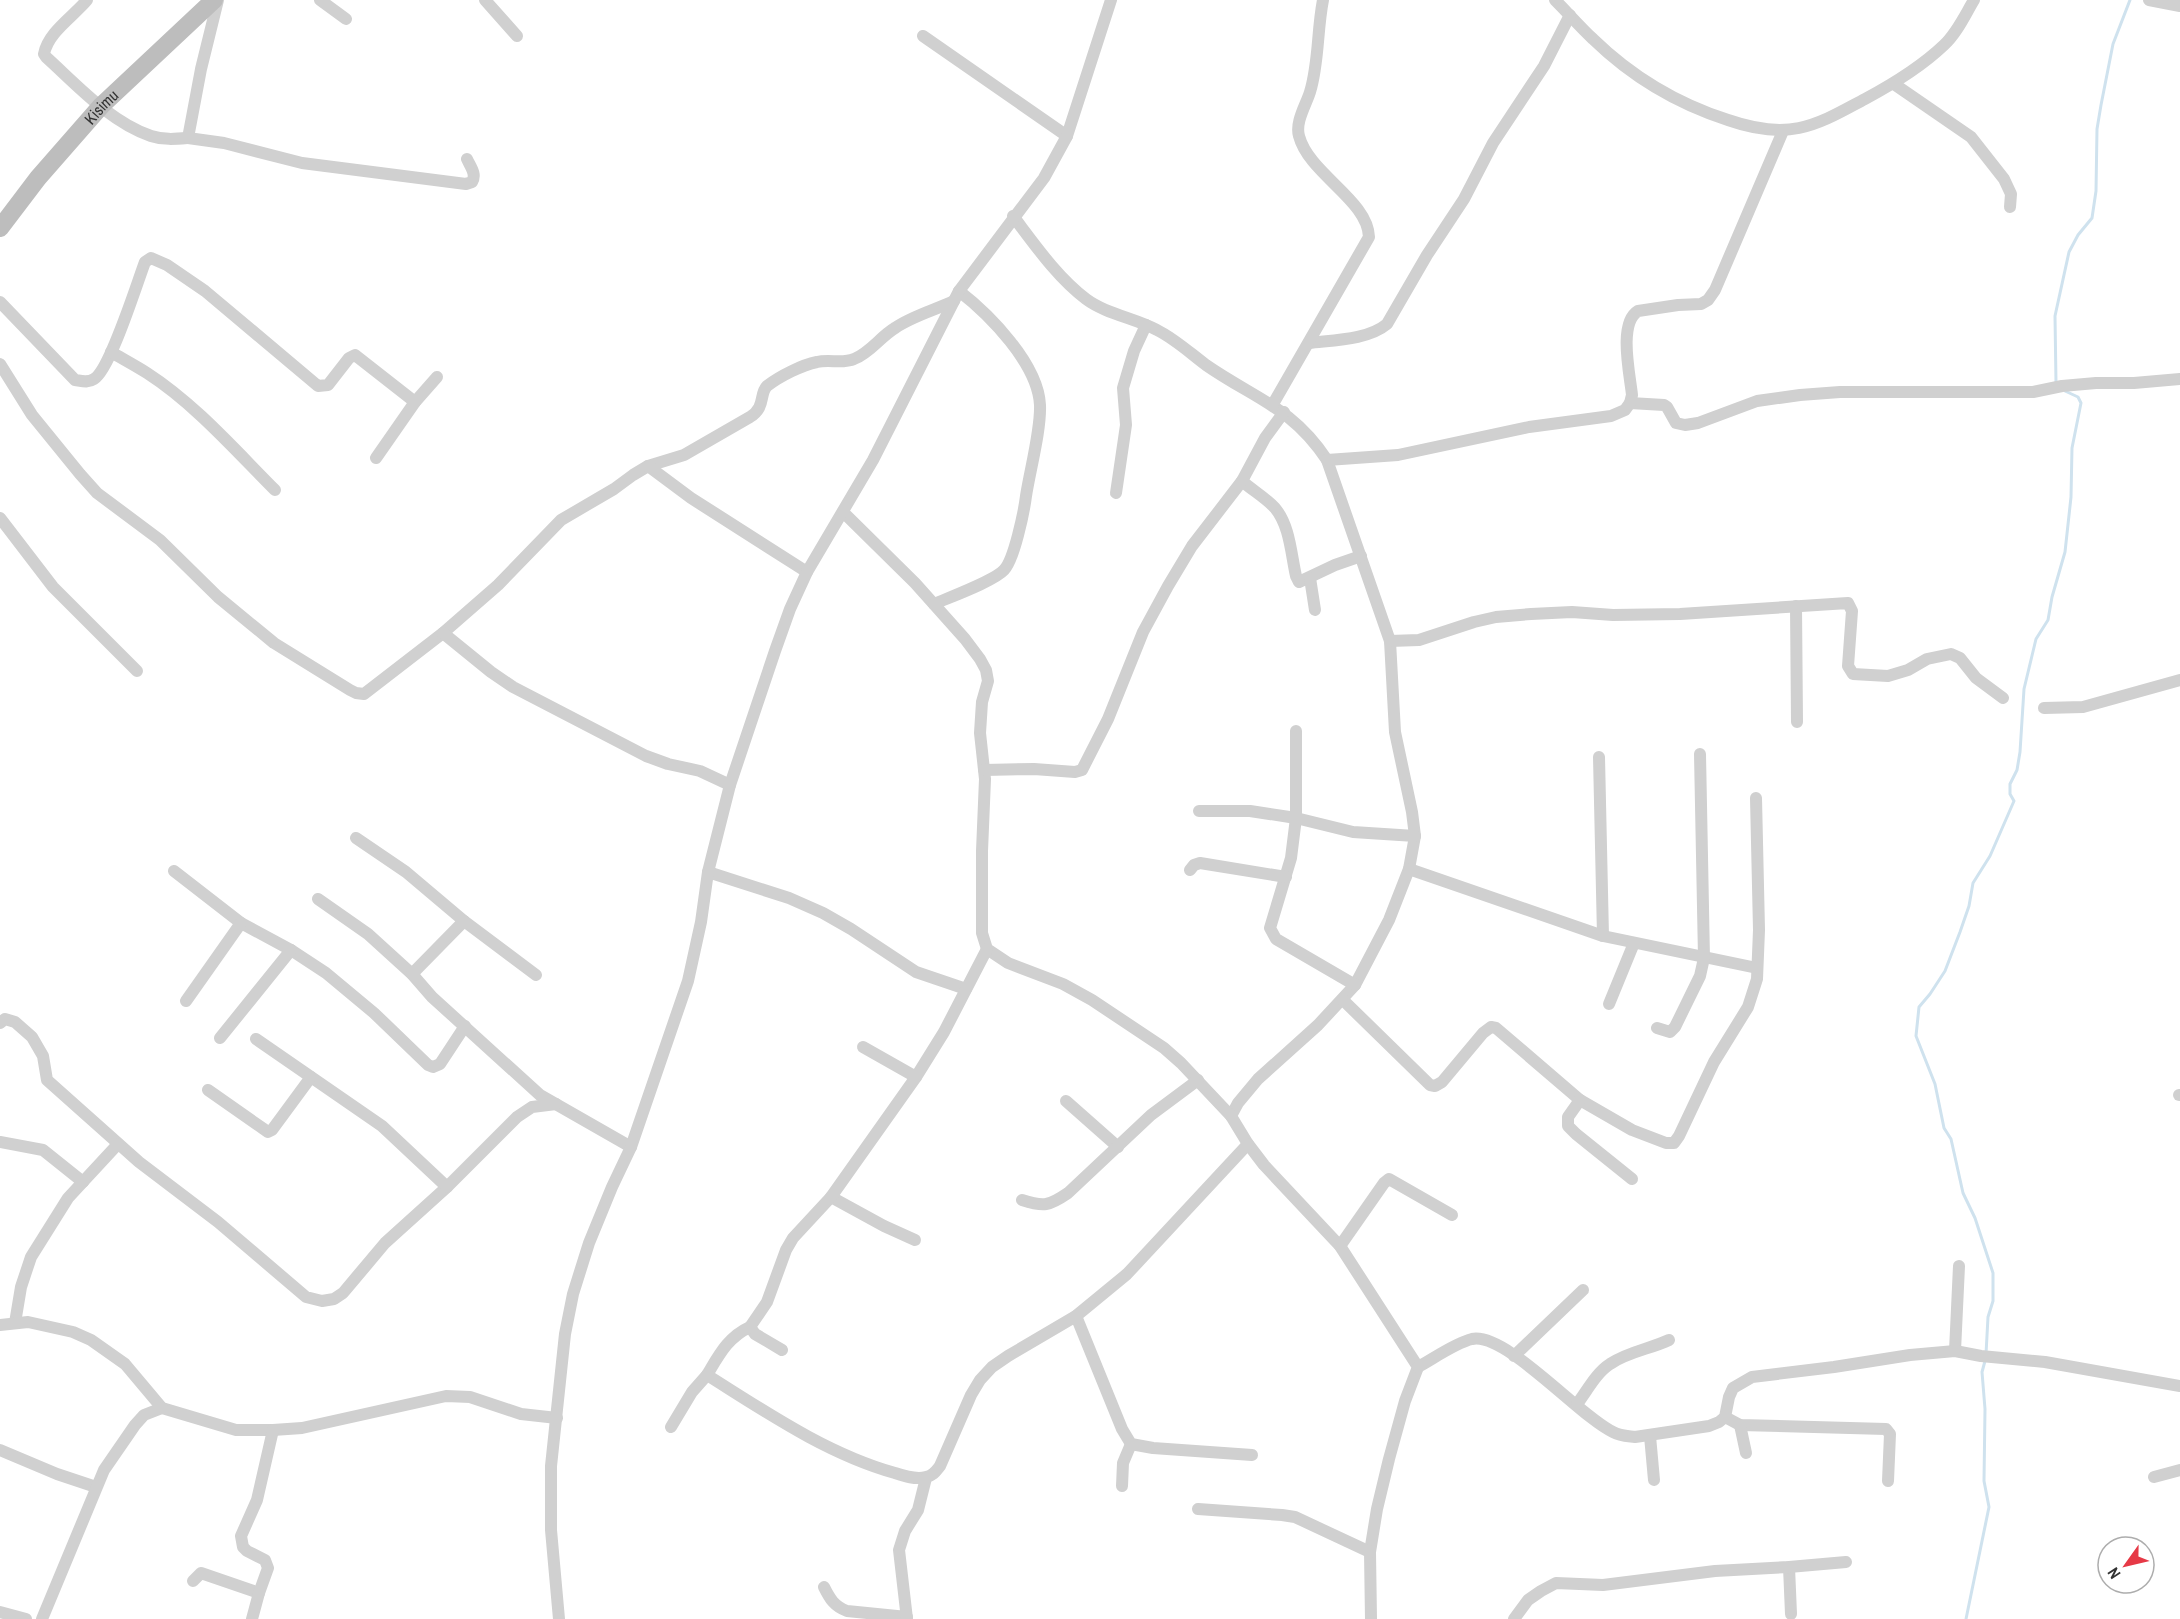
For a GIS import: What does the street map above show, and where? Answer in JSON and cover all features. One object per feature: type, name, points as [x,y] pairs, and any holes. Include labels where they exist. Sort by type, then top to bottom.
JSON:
[{"type":"street","points":[[87,0],[65,21],[45,46],[44,54],[101,106],[127,124],[150,135],[166,139],[188,138],[224,143],[302,163],[466,184],[474,179],[467,159]]},
{"type":"street","points":[[188,138],[216,0]]},
{"type":"street","name":"Kisimu","points":[[0,228],[38,178],[101,106],[128,78],[216,0]]},
{"type":"street","points":[[320,0],[345,19]]},
{"type":"street","points":[[485,0],[517,36]]},
{"type":"street","points":[[559,1619],[551,1530],[551,1466],[565,1334],[573,1294],[589,1243],[631,1147],[688,981],[708,872],[730,785],[790,609],[807,572],[873,460],[957,296],[1013,216],[1044,178],[1067,136],[1111,0]]},
{"type":"street","points":[[984,770],[1034,769],[1075,772],[1082,770],[1108,719],[1143,632],[1192,546],[1242,481],[1266,438],[1309,343],[1369,237],[1369,228],[1364,216],[1320,170],[1298,135],[1300,119],[1311,89],[1323,0]]},
{"type":"street","points":[[1555,0],[1594,40],[1646,81],[1677,100],[1741,125],[1783,131],[1824,120],[1894,84],[1945,45],[1974,0]]},
{"type":"street","points":[[2149,0],[2180,6]]},
{"type":"street","points":[[1309,343],[1341,339],[1380,330],[1387,324],[1427,255],[1464,199],[1493,143],[1544,66],[1570,15]]},
{"type":"street","points":[[923,36],[1067,136]]},
{"type":"street","points":[[1894,84],[1971,137],[2004,179],[2011,194],[2010,207]]},
{"type":"street","points":[[1327,460],[1398,454],[1529,427],[1611,416],[1625,410],[1630,404],[1632,395],[1626,338],[1629,321],[1638,311],[1701,304],[1708,300],[1715,290],[1783,131]]},
{"type":"street","points":[[1013,216],[1045,258],[1087,300],[1146,324],[1177,343],[1207,366],[1279,408],[1315,441],[1327,460],[1390,641],[1395,732],[1415,836],[1409,869],[1389,920],[1355,985],[1343,1000],[1258,1079],[1238,1103],[1231,1116]]},
{"type":"street","points":[[0,302],[75,380],[85,382],[95,379],[111,352],[145,262],[152,258],[167,265],[205,291],[318,386],[328,385],[349,358],[356,355],[415,402]]},
{"type":"street","points":[[0,364],[32,415],[97,493],[160,540],[218,597],[274,643],[356,693],[364,694],[443,633],[498,585],[561,520],[648,466],[684,455],[750,417],[759,409],[767,386],[802,367],[818,362],[851,361],[864,355],[903,323],[957,296],[970,299],[1011,342],[1031,375],[1040,405],[1036,441],[1025,505],[1008,565],[998,576],[934,604]]},
{"type":"street","points":[[1116,493],[1126,425],[1122,388],[1146,324]]},
{"type":"street","points":[[111,352],[174,393],[209,424],[275,490]]},
{"type":"street","points":[[376,458],[415,402],[436,377]]},
{"type":"street","points":[[1630,404],[1664,405],[1676,423],[1685,425],[1698,423],[1757,401],[1779,397],[1840,392],[2010,393],[2043,391],[2057,387],[2096,383],[2134,383],[2180,379]]},
{"type":"street","points":[[648,466],[691,498],[807,572]]},
{"type":"street","points":[[1242,481],[1275,508],[1287,531],[1297,580],[1302,582],[1335,565],[1361,556]]},
{"type":"street","points":[[843,512],[934,604],[970,645],[986,670],[988,681],[982,702],[980,733],[984,770],[982,933],[987,949],[1008,963],[1063,984],[1092,1000],[1164,1048],[1198,1080],[1231,1116],[1248,1144],[1279,1182],[1340,1246],[1418,1367]]},
{"type":"street","points":[[0,518],[52,587],[137,671]]},
{"type":"street","points":[[1310,578],[1315,610]]},
{"type":"street","points":[[1390,641],[1430,638],[1461,626],[1496,617],[1572,612],[1613,615],[1680,614],[1848,603],[1852,611],[1848,666],[1853,674],[1888,676],[1908,670],[1927,659],[1951,654],[1960,658],[1976,678],[2003,698]]},
{"type":"street","points":[[1796,606],[1797,722]]},
{"type":"street","points":[[443,633],[513,687],[646,756],[668,764],[700,771],[730,785]]},
{"type":"street","points":[[2044,708],[2083,707],[2180,680]]},
{"type":"street","points":[[1296,731],[1296,818],[1286,877],[1271,923],[1272,934],[1281,942],[1355,985]]},
{"type":"street","points":[[1657,1028],[1670,1032],[1675,1027],[1700,976],[1704,958],[1700,754]]},
{"type":"street","points":[[1599,757],[1604,936]]},
{"type":"street","points":[[1343,1000],[1430,1085],[1434,1086],[1442,1082],[1483,1033],[1491,1028],[1502,1031],[1580,1100],[1632,1130],[1666,1143],[1674,1143],[1714,1062],[1753,995],[1759,930],[1756,798]]},
{"type":"street","points":[[1199,811],[1250,812],[1296,818],[1353,832],[1415,836]]},
{"type":"street","points":[[356,838],[406,872],[464,921],[536,975]]},
{"type":"street","points":[[1190,870],[1194,865],[1200,863],[1286,877]]},
{"type":"street","points":[[1409,869],[1604,936],[1757,968]]},
{"type":"street","points":[[174,871],[241,923],[291,950],[326,974],[374,1013],[428,1065],[440,1064],[465,1026]]},
{"type":"street","points":[[708,872],[798,901],[851,929],[916,972],[966,989]]},
{"type":"street","points":[[318,899],[368,934],[412,974],[432,997],[540,1095],[631,1147]]},
{"type":"street","points":[[412,974],[464,921]]},
{"type":"street","points":[[186,1001],[241,923]]},
{"type":"street","points":[[1609,1004],[1634,943]]},
{"type":"street","points":[[671,1427],[692,1392],[707,1375],[728,1342],[750,1327],[767,1302],[786,1250],[793,1238],[831,1197],[916,1077],[944,1032],[987,949]]},
{"type":"street","points":[[220,1038],[291,950]]},
{"type":"street","points":[[0,1023],[5,1019],[15,1022],[32,1036],[43,1056],[47,1080],[118,1144],[227,1229],[306,1297],[322,1301],[334,1299],[343,1293],[385,1243],[447,1187],[517,1117],[532,1107],[556,1104]]},
{"type":"street","points":[[256,1039],[382,1126],[447,1187]]},
{"type":"street","points":[[863,1047],[916,1077]]},
{"type":"street","points":[[208,1090],[268,1132],[272,1130],[311,1077]]},
{"type":"street","points":[[1022,1200],[1040,1205],[1053,1203],[1068,1192],[1151,1115],[1198,1080]]},
{"type":"street","points":[[1580,1100],[1569,1117],[1568,1126],[1632,1179]]},
{"type":"street","points":[[1066,1101],[1118,1147]]},
{"type":"street","points":[[0,1142],[43,1150],[83,1182]]},
{"type":"street","points":[[15,1323],[21,1287],[31,1257],[68,1198],[118,1144]]},
{"type":"street","points":[[707,1375],[791,1426],[867,1465],[903,1476],[926,1478],[934,1474],[940,1466],[971,1395],[980,1380],[992,1367],[1076,1316],[1127,1274],[1248,1144]]},
{"type":"street","points":[[1340,1246],[1389,1179],[1452,1215]]},
{"type":"street","points":[[831,1197],[915,1240]]},
{"type":"street","points":[[1955,1351],[1959,1266]]},
{"type":"street","points":[[1514,1356],[1583,1290]]},
{"type":"street","points":[[1076,1316],[1122,1430],[1131,1444],[1153,1448],[1252,1455]]},
{"type":"street","points":[[0,1325],[33,1322],[74,1332],[91,1340],[125,1364],[162,1408],[236,1430],[302,1428],[446,1396],[470,1397],[521,1414],[556,1418]]},
{"type":"street","points":[[750,1327],[755,1334],[782,1350]]},
{"type":"street","points":[[1371,1619],[1370,1552],[1389,1459],[1410,1386],[1418,1367],[1472,1339],[1490,1341],[1514,1356],[1612,1432],[1623,1436],[1650,1436],[1709,1426],[1725,1417],[1733,1388],[1752,1377],[1834,1367],[1910,1354],[1955,1351],[2045,1362],[2180,1386]]},
{"type":"street","points":[[1577,1404],[1599,1374],[1609,1365],[1669,1340]]},
{"type":"street","points":[[42,1619],[96,1486],[128,1433],[144,1415],[162,1408]]},
{"type":"street","points":[[1725,1417],[1740,1425],[1886,1429],[1890,1434],[1888,1481]]},
{"type":"street","points":[[1740,1425],[1746,1453]]},
{"type":"street","points":[[252,1619],[258,1593],[268,1568],[265,1560],[243,1547],[242,1536],[257,1500],[273,1430]]},
{"type":"street","points":[[1650,1436],[1654,1480]]},
{"type":"street","points":[[1122,1486],[1123,1464],[1131,1444]]},
{"type":"street","points":[[0,1450],[57,1474],[96,1486]]},
{"type":"street","points":[[2154,1477],[2180,1470]]},
{"type":"street","points":[[824,1587],[833,1604],[838,1608],[907,1618],[898,1550],[904,1531],[918,1510],[926,1478]]},
{"type":"street","points":[[1198,1509],[1295,1517],[1370,1552]]},
{"type":"street","points":[[1514,1619],[1528,1600],[1556,1583],[1603,1585],[1715,1571],[1846,1562]]},
{"type":"street","points":[[1789,1567],[1791,1614]]},
{"type":"street","points":[[193,1581],[201,1573],[258,1593]]},
{"type":"street","points":[[0,1612],[26,1619]]},
{"type":"waterway","points":[[2056,383],[2055,316],[2069,252],[2078,235],[2092,218],[2096,191],[2097,129],[2101,105],[2113,44],[2130,0]]},
{"type":"waterway","points":[[1986,1354],[1988,1317],[1993,1301],[1993,1273],[1975,1218],[1963,1193],[1951,1139],[1944,1128],[1935,1084],[1916,1036],[1919,1007],[1945,971],[1969,906],[1973,883],[1990,856],[2014,801],[2010,794],[2010,784],[2017,770],[2020,752],[2024,689],[2036,639],[2048,620],[2065,552],[2071,497],[2072,448],[2081,403],[2078,397],[2065,391]]},
{"type":"waterway","points":[[1966,1619],[1989,1507],[1984,1481],[1985,1409],[1982,1372],[1985,1361]]}]
